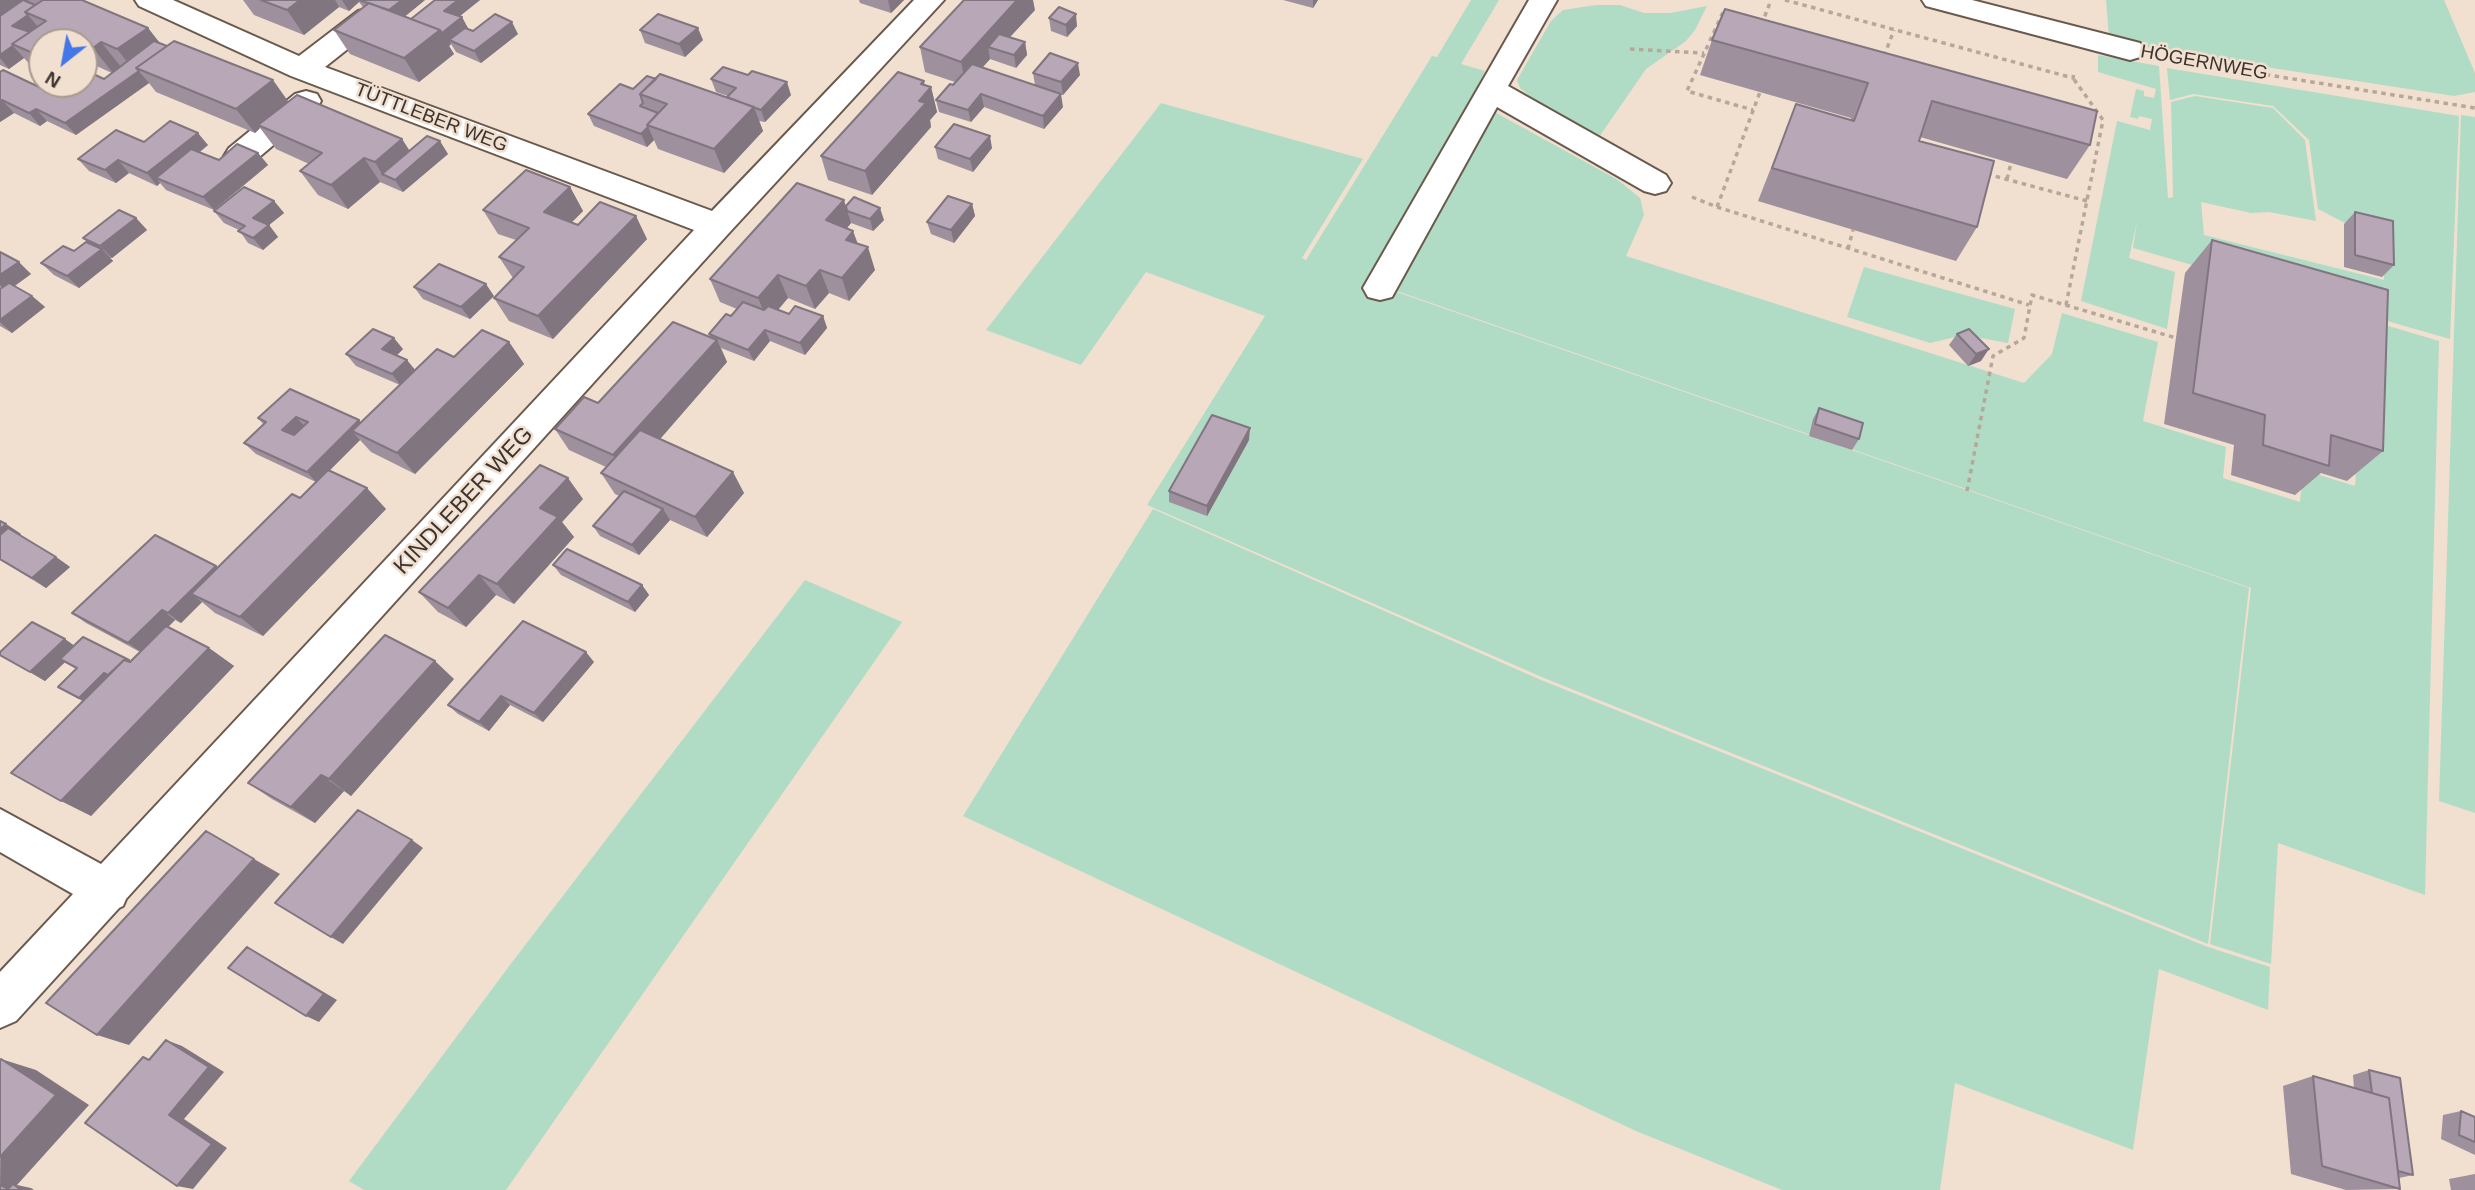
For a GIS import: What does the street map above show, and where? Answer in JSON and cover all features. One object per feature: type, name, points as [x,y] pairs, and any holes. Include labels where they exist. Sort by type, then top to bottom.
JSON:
[{"type":"street","name":"TÜTTLEBER WEG","points":[[149,0],[302,69],[717,226]]},
{"type":"street","name":"KINDLEBER WEG","points":[[0,1005],[108,891],[717,226],[772,185],[930,0]]},
{"type":"street","points":[[1380,288],[1543,0]]},
{"type":"street","name":"HÖGERNWEG","points":[[1936,0],[2130,50]]},
{"type":"street","points":[[302,69],[368,18]]},
{"type":"street","points":[[2061,33],[2074,73]]},
{"type":"street","points":[[252,155],[339,83]]},
{"type":"street","points":[[1491,90],[1655,183]]},
{"type":"street","points":[[0,829],[108,891]]},
{"type":"path","points":[[1752,18],[1763,21],[1771,0]]},
{"type":"path","points":[[1785,0],[1894,30],[2074,73],[2103,120],[2066,305]]},
{"type":"path","points":[[1740,15],[1724,10],[1687,91],[1753,110]]},
{"type":"path","points":[[1881,65],[1894,30]]},
{"type":"path","points":[[1630,49],[1704,53]]},
{"type":"path","name":"HÖGERNWEG","points":[[2130,50],[2156,57],[2475,108]]},
{"type":"path","points":[[1717,207],[1760,92]]},
{"type":"path","points":[[2007,179],[2011,163]]},
{"type":"path","points":[[1982,172],[2087,201]]},
{"type":"path","points":[[1655,183],[1717,207],[1848,250],[2029,305]]},
{"type":"path","points":[[1848,250],[1853,230]]},
{"type":"path","points":[[1967,491],[1993,356],[2024,338],[2032,295],[2176,338]]},
{"type":"green space","points":[[1471,0],[1499,0],[1461,64],[1485,71],[1471,99],[1618,180],[1640,198],[1644,215],[1626,256],[2024,383],[2052,354],[2062,313],[2158,342],[2143,421],[2226,447],[2223,478],[2300,502],[2303,470],[2355,486],[2365,319],[2439,341],[2425,895],[2278,843],[2271,964],[2210,944],[2251,588],[1391,289],[1388,289],[2249,588],[2208,944],[1544,678],[1147,505],[1265,316],[1146,272],[1081,365],[986,330],[1161,103],[1363,159],[1302,258],[1306,260],[1432,56],[1437,57]]},
{"type":"green space","points":[[2106,0],[2444,0],[2475,73],[2475,92],[2454,96],[2162,51],[2109,37]]},
{"type":"green space","points":[[1620,5],[1644,13],[1670,13],[1707,6],[1686,41],[1646,69],[1597,140],[1556,117],[1520,88],[1517,80],[1551,21],[1563,10]]},
{"type":"green space","points":[[2098,55],[2159,66],[2168,198],[2173,197],[2171,102],[2195,96],[2273,108],[2305,140],[2316,221],[2269,212],[2251,213],[2201,202],[2204,235],[2384,280],[2384,232],[2343,222],[2318,209],[2309,140],[2273,106],[2193,94],[2170,100],[2167,68],[2459,116],[2450,339],[2133,248],[2137,221],[2129,258],[2175,272],[2167,329],[2081,301],[2117,121],[2150,130],[2152,119],[2130,117],[2136,89],[2144,91],[2144,96],[2154,98],[2156,89],[2098,72]]},
{"type":"green space","points":[[2461,115],[2475,117],[2475,813],[2439,801]]},
{"type":"green space","points":[[1864,267],[2015,309],[2008,343],[1964,335],[1930,343],[1847,317]]},
{"type":"green space","points":[[1153,509],[1541,680],[2208,947],[2270,967],[2268,1010],[2159,969],[2133,1150],[1955,1083],[1940,1190],[1782,1190],[1636,1131],[963,816]]},
{"type":"green space","points":[[805,580],[902,622],[506,1190],[364,1190],[349,1181],[513,961]]},
{"type":"building","points":[[23,0],[35,5],[25,12],[28,15],[12,26],[28,33],[0,55],[0,16]]},
{"type":"building","points":[[43,0],[82,0],[148,28],[117,49],[101,42],[98,44],[98,28],[36,28],[46,21],[25,12]]},
{"type":"building","points":[[261,0],[300,0],[287,10]]},
{"type":"building","points":[[359,0],[402,0],[389,10]]},
{"type":"building","points":[[435,0],[458,0],[444,11],[462,17],[442,33],[411,19]]},
{"type":"building","points":[[964,0],[1017,0],[961,62],[920,47]]},
{"type":"building","points":[[369,3],[440,30],[404,58],[334,30]]},
{"type":"building","points":[[1059,7],[1076,14],[1066,25],[1049,18]]},
{"type":"building","points":[[1725,9],[2097,111],[2090,145],[1932,101],[1919,141],[1994,161],[1977,227],[1772,168],[1796,104],[1854,121],[1868,83],[1712,40]]},
{"type":"building","points":[[495,14],[512,22],[474,51],[449,40],[465,28],[473,31]]},
{"type":"building","points":[[658,14],[698,28],[679,44],[640,30]]},
{"type":"building","points":[[28,33],[28,51],[12,44]]},
{"type":"building","points":[[999,34],[1025,42],[1014,55],[988,47]]},
{"type":"building","points":[[154,41],[167,46],[136,68],[139,71],[65,123],[36,109],[29,113],[2,100],[0,102],[0,72],[3,70],[28,82],[28,98],[98,98],[98,76],[104,79]]},
{"type":"building","points":[[174,41],[273,80],[236,109],[136,68]]},
{"type":"building","points":[[1050,53],[1078,63],[1061,82],[1033,73]]},
{"type":"building","points":[[972,64],[1061,94],[1043,116],[981,94],[968,110],[936,100]]},
{"type":"building","points":[[723,67],[748,75],[752,71],[787,82],[761,110],[727,97],[736,88],[711,79]]},
{"type":"building","points":[[898,72],[924,81],[921,84],[931,87],[919,101],[926,103],[865,171],[821,156]]},
{"type":"building","points":[[660,74],[754,107],[714,149],[647,125],[667,104],[640,94]]},
{"type":"building","points":[[647,76],[656,79],[640,94],[643,103],[640,106],[658,113],[641,134],[588,114],[620,84],[633,89]]},
{"type":"building","points":[[297,95],[402,139],[375,162],[364,158],[331,185],[300,171],[322,153],[258,125]]},
{"type":"building","points":[[170,121],[198,133],[147,173],[118,160],[105,170],[78,159],[116,130],[144,142]]},
{"type":"building","points":[[954,124],[990,136],[970,159],[935,147]]},
{"type":"building","points":[[427,136],[440,141],[395,180],[382,174]]},
{"type":"building","points":[[237,144],[258,153],[203,197],[156,178],[191,149],[219,160]]},
{"type":"building","points":[[526,170],[570,187],[544,212],[578,225],[600,202],[636,216],[538,316],[494,298],[524,267],[499,257],[529,228],[483,210]]},
{"type":"building","points":[[797,183],[844,200],[826,220],[853,231],[846,240],[868,247],[842,278],[820,270],[806,286],[778,275],[758,298],[710,279]]},
{"type":"building","points":[[244,187],[274,201],[253,218],[269,225],[253,238],[238,231],[245,226],[214,211]]},
{"type":"building","points":[[948,196],[972,204],[951,230],[927,222]]},
{"type":"building","points":[[854,197],[880,208],[870,219],[847,211],[846,206]]},
{"type":"building","points":[[119,210],[136,218],[100,246],[83,238]]},
{"type":"building","points":[[2355,212],[2393,221],[2394,265],[2355,255]]},
{"type":"building","points":[[2212,240],[2388,290],[2383,451],[2331,435],[2329,466],[2263,445],[2265,415],[2193,393]]},
{"type":"building","points":[[86,242],[102,249],[67,276],[41,263],[63,246],[74,251]]},
{"type":"building","points":[[0,252],[19,262],[0,275]]},
{"type":"building","points":[[439,264],[486,284],[461,307],[414,287]]},
{"type":"building","points":[[9,283],[32,296],[0,320],[0,289]]},
{"type":"building","points":[[743,302],[764,310],[768,306],[789,314],[795,306],[823,316],[800,343],[765,330],[748,350],[709,334],[726,314],[731,316]]},
{"type":"building","points":[[673,322],[717,340],[613,455],[555,429],[584,397],[598,403]]},
{"type":"building","points":[[373,329],[394,338],[382,349],[407,360],[392,374],[346,354]]},
{"type":"building","points":[[1969,329],[1989,349],[1976,354],[1957,334]]},
{"type":"building","points":[[482,330],[509,342],[397,453],[352,431],[437,349],[454,357]]},
{"type":"building","points":[[290,389],[359,420],[307,472],[244,443],[266,422],[258,418]],"holes":[[[296,417],[308,422],[294,435],[282,430]]]},
{"type":"building","points":[[1819,408],[1863,423],[1859,439],[1815,424]]},
{"type":"building","points":[[1212,415],[1250,428],[1207,506],[1169,491]]},
{"type":"building","points":[[640,430],[733,472],[695,517],[601,473]]},
{"type":"building","points":[[540,465],[568,478],[540,508],[558,517],[497,584],[479,575],[448,608],[419,592]]},
{"type":"building","points":[[328,470],[367,488],[240,617],[191,594],[292,494],[300,498]]},
{"type":"building","points":[[624,491],[663,509],[632,545],[593,526]]},
{"type":"building","points":[[8,528],[56,557],[32,578],[0,559],[0,535]]},
{"type":"building","points":[[155,535],[216,566],[168,613],[162,610],[128,643],[72,613]]},
{"type":"building","points":[[567,549],[642,585],[628,602],[553,565]]},
{"type":"building","points":[[523,621],[586,652],[534,713],[501,696],[479,722],[448,705]]},
{"type":"building","points":[[32,622],[65,639],[30,672],[0,655],[0,652]]},
{"type":"building","points":[[166,626],[209,648],[61,801],[11,773],[124,660],[130,662]]},
{"type":"building","points":[[385,635],[435,661],[329,779],[321,775],[291,807],[248,783]]},
{"type":"building","points":[[83,637],[129,660],[124,660],[108,675],[104,673],[79,698],[58,687],[77,668],[60,659]]},
{"type":"building","points":[[358,810],[412,840],[331,937],[275,903]]},
{"type":"building","points":[[206,831],[254,859],[97,1035],[46,1003]]},
{"type":"building","points":[[247,947],[324,994],[306,1016],[228,968]]},
{"type":"building","points":[[166,1040],[209,1067],[169,1115],[212,1144],[177,1186],[85,1123],[143,1057],[149,1060]]},
{"type":"building","points":[[1,1059],[56,1095],[0,1157],[0,1061]]},
{"type":"building","points":[[2369,1070],[2400,1078],[2413,1175],[2398,1171],[2389,1098],[2372,1093]]},
{"type":"building","points":[[2313,1076],[2389,1098],[2400,1189],[2322,1166]]},
{"type":"building","points":[[2461,1111],[2475,1117],[2475,1142],[2459,1135]]},
{"type":"building","points":[[13,1184],[21,1190],[0,1190],[0,1185],[8,1189]]}]
